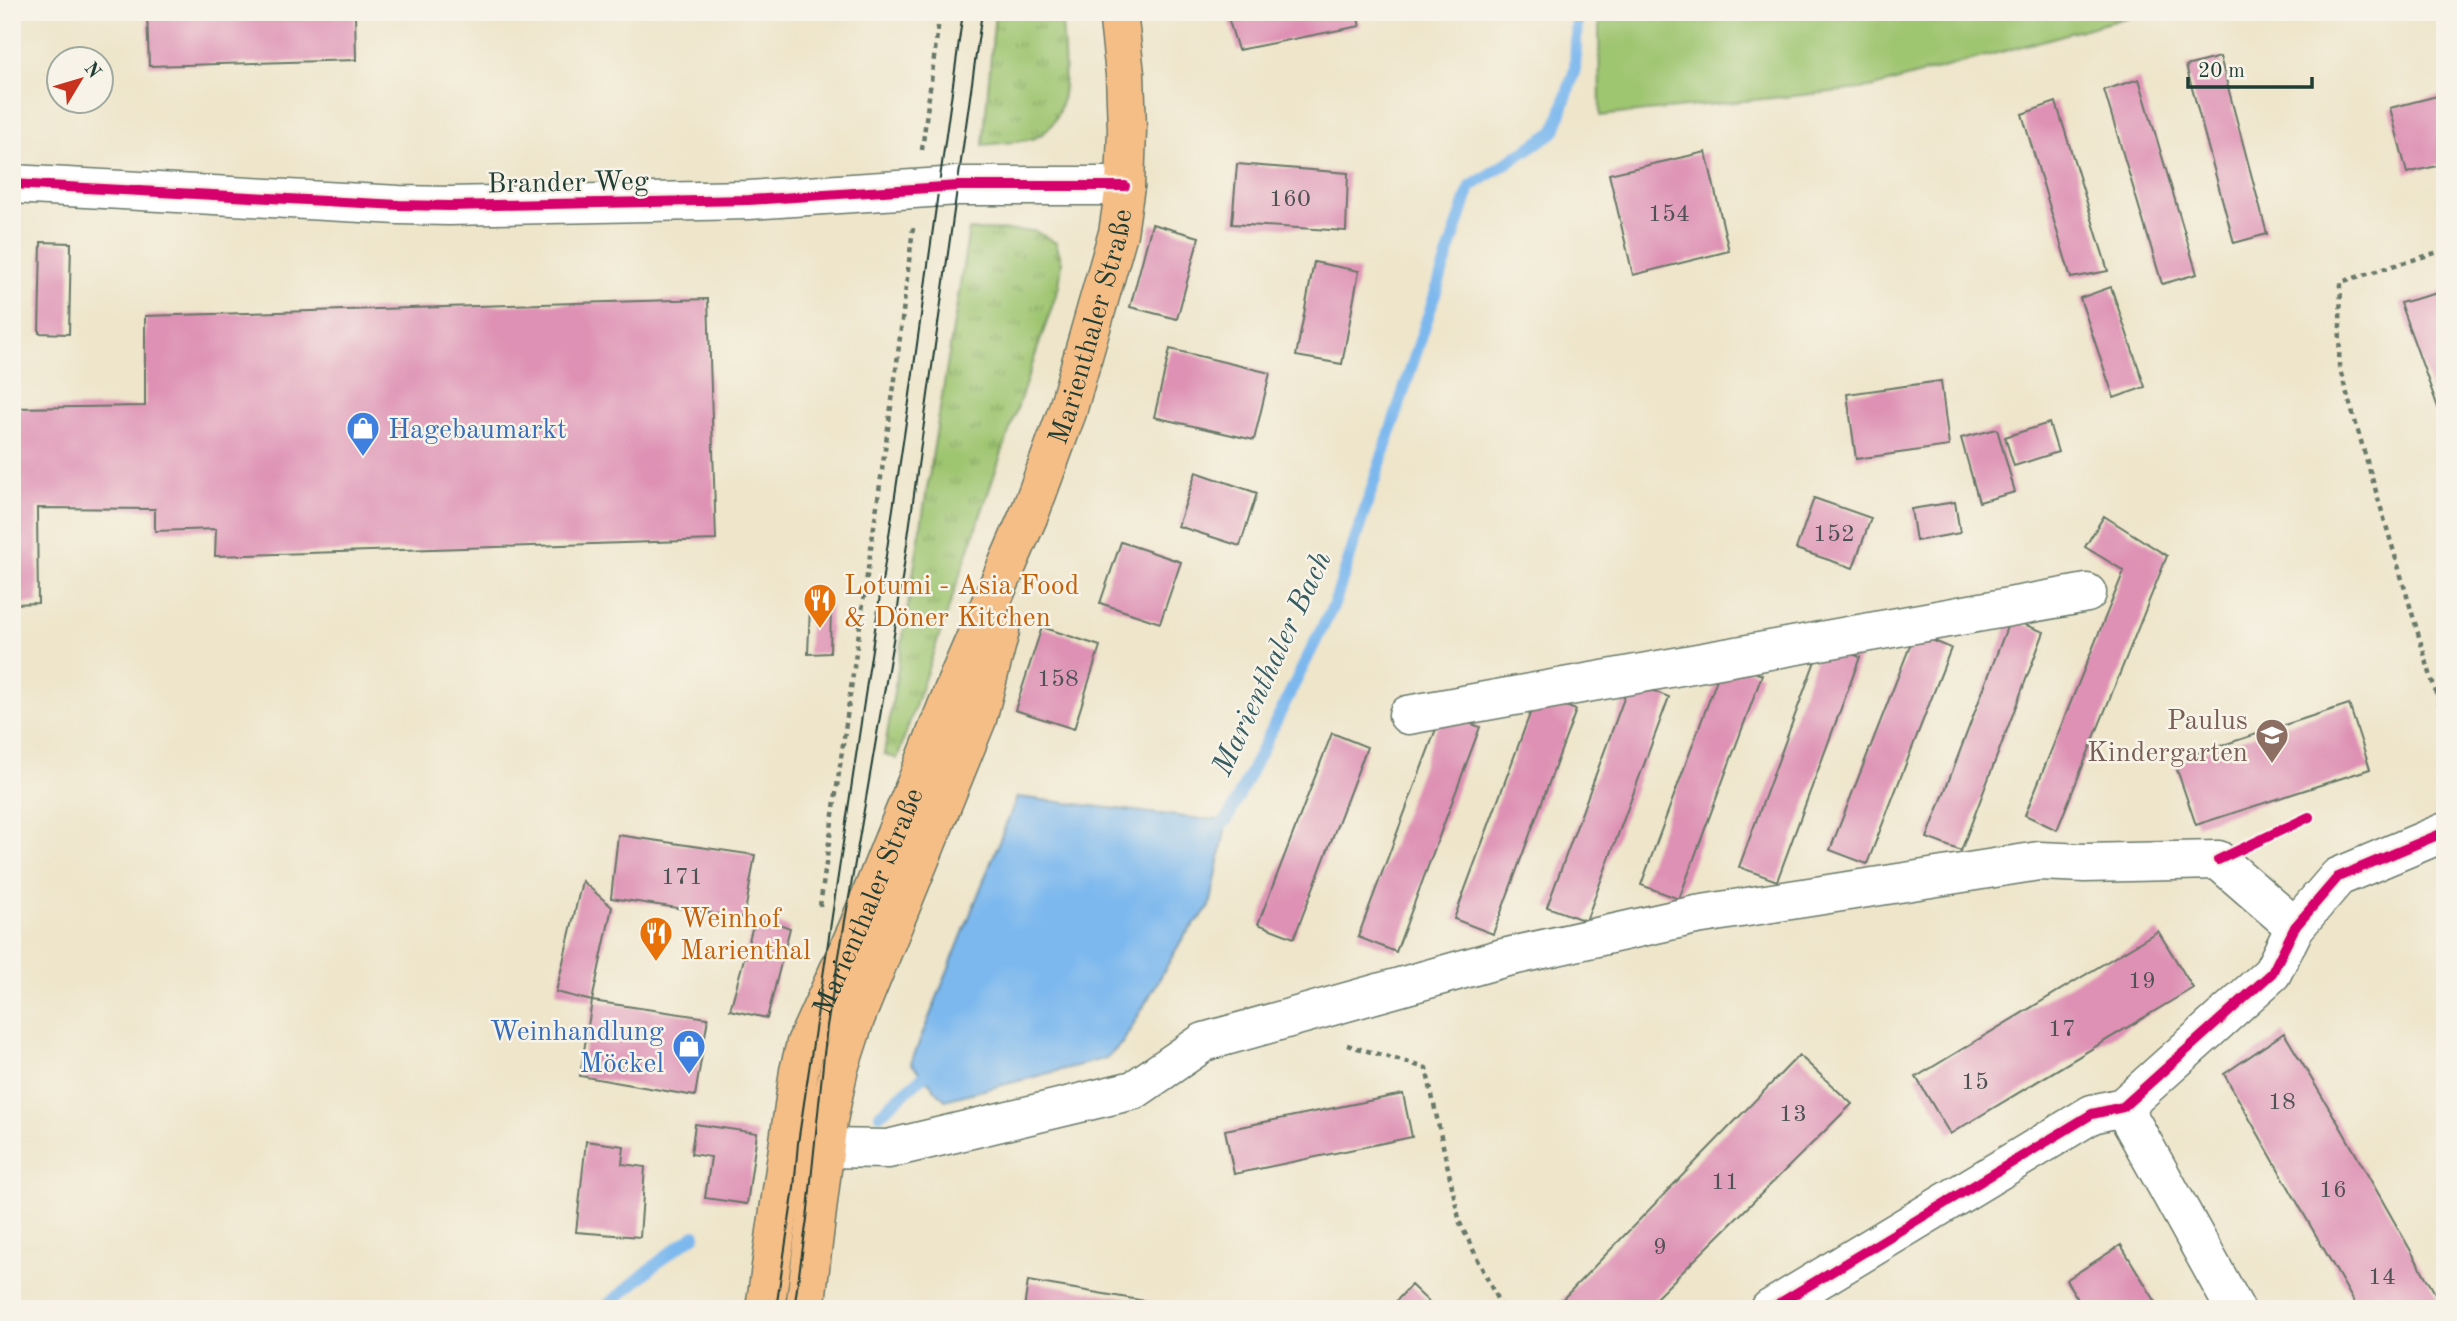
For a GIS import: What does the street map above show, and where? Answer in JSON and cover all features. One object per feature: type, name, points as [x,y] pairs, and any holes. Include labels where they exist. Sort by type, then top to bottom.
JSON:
[{"type":"main road","name":"Marienthaler Straße","points":[[765,1309],[788,1142],[806,1044],[859,928],[960,674],[1031,510],[1067,412],[1118,233],[1125,186],[1125,88],[1118,12]]},
{"type":"main road","name":"Marienthaler Straße","points":[[805,1309],[825,1148],[839,1068],[855,1019],[976,719],[1031,510]]},
{"type":"street","name":"Brander Weg","points":[[12,184],[449,206],[749,200],[918,188],[1125,186]]},
{"type":"street","points":[[1408,715],[2087,593]]},
{"type":"street","points":[[1770,1309],[2092,1114],[2123,1107],[2272,973],[2295,927],[2338,877],[2445,832]]},
{"type":"street","points":[[788,1142],[825,1148],[888,1149],[1134,1090],[1204,1042],[1503,958],[1696,915],[2039,861],[2085,863],[2218,860],[2295,927]]},
{"type":"street","points":[[2123,1107],[2235,1309]]},
{"type":"path","points":[[819,916],[895,379],[940,12]]},
{"type":"path","points":[[2445,250],[2342,282],[2339,367],[2445,724]]},
{"type":"path","points":[[1426,1068],[1460,1223],[1502,1309]]},
{"type":"green space","points":[[995,12],[1061,12],[1064,81],[1057,115],[1049,128],[1032,139],[983,145]]},
{"type":"green space","points":[[1599,12],[2147,12],[1870,88],[1600,116]]},
{"type":"green space","points":[[969,230],[1035,231],[1056,243],[1062,262],[1059,286],[897,759],[884,754]]},
{"type":"water","points":[[1017,797],[1227,820],[1210,907],[1184,936],[1123,1042],[1107,1058],[945,1100],[911,1063]]},
{"type":"building","points":[[147,12],[355,12],[356,60],[149,66]]},
{"type":"building","points":[[1356,12],[1360,26],[1238,50],[1227,14]]},
{"type":"building","points":[[2220,57],[2267,234],[2234,243],[2186,66]]},
{"type":"building","points":[[2139,79],[2197,274],[2162,284],[2104,90]]},
{"type":"building","points":[[2445,94],[2445,164],[2407,173],[2390,108]]},
{"type":"building","points":[[2056,102],[2108,271],[2071,278],[2022,114]]},
{"type":"building","points":[[1706,152],[1729,251],[1633,275],[1609,174]]},
{"type":"building","points":[[1237,164],[1348,173],[1346,231],[1232,224]]},
{"type":"building","points":[[1152,224],[1199,237],[1177,319],[1130,307]]},
{"type":"building","points":[[41,242],[71,243],[69,334],[39,333]]},
{"type":"building","points":[[1314,262],[1359,271],[1342,364],[1296,356]]},
{"type":"building","points":[[2111,287],[2145,387],[2114,398],[2080,298]]},
{"type":"building","points":[[2445,291],[2445,424],[2444,424],[2400,303]]},
{"type":"building","name":"Hagebaumarkt","points":[[708,299],[716,540],[215,556],[216,529],[155,531],[155,509],[37,508],[38,603],[12,604],[12,408],[145,406],[145,316]]},
{"type":"building","points":[[1170,349],[1270,373],[1254,440],[1154,417]]},
{"type":"building","points":[[1941,381],[1949,446],[1856,459],[1847,394]]},
{"type":"building","points":[[2049,423],[2058,452],[2014,466],[2005,437]]},
{"type":"building","points":[[1997,429],[2015,492],[1979,502],[1961,438]]},
{"type":"building","points":[[1196,472],[1257,493],[1240,546],[1178,526]]},
{"type":"building","points":[[1814,498],[1871,518],[1853,568],[1796,549]]},
{"type":"building","points":[[1955,502],[1960,533],[1916,541],[1911,509]]},
{"type":"building","points":[[2104,516],[2167,556],[2057,830],[2025,815],[2124,571],[2085,547]]},
{"type":"building","points":[[1121,542],[1181,562],[1160,623],[1100,603]]},
{"type":"building","name":"Lotumi - Asia Food & Döner Kitchen","points":[[810,606],[831,606],[830,653],[808,654]]},
{"type":"building","points":[[2010,619],[2044,632],[1961,851],[1927,838]]},
{"type":"building","points":[[1042,627],[1100,646],[1074,729],[1015,710]]},
{"type":"building","points":[[1915,633],[1951,648],[1867,864],[1830,850]]},
{"type":"building","points":[[1822,642],[1860,657],[1777,881],[1739,867]]},
{"type":"building","points":[[1724,660],[1762,675],[1679,899],[1641,885]]},
{"type":"building","points":[[1630,682],[1669,697],[1586,921],[1547,907]]},
{"type":"building","points":[[1537,695],[1576,710],[1493,934],[1454,919]]},
{"type":"building","name":"Paulus Kindergarten","points":[[2349,704],[2370,769],[2196,825],[2174,761]]},
{"type":"building","points":[[1442,713],[1480,727],[1396,952],[1358,937]]},
{"type":"building","points":[[1332,733],[1367,747],[1294,938],[1258,924]]},
{"type":"building","points":[[618,835],[755,855],[744,918],[611,898]]},
{"type":"building","points":[[582,881],[612,907],[592,1001],[556,992]]},
{"type":"building","points":[[767,919],[790,928],[767,1018],[730,1010],[752,929]]},
{"type":"building","points":[[2158,931],[2193,988],[1950,1134],[1916,1077]]},
{"type":"building","points":[[592,1001],[708,1018],[695,1096],[580,1076]]},
{"type":"building","points":[[2284,1033],[2444,1309],[2358,1309],[2224,1074]]},
{"type":"building","points":[[1799,1055],[1852,1104],[1645,1309],[1553,1309]]},
{"type":"building","points":[[1403,1094],[1412,1137],[1234,1174],[1225,1130]]},
{"type":"building","points":[[695,1124],[757,1133],[747,1204],[705,1198],[711,1157],[691,1154]]},
{"type":"building","points":[[586,1141],[624,1146],[622,1164],[645,1167],[640,1237],[576,1232]]},
{"type":"building","points":[[2121,1245],[2160,1309],[2084,1309],[2066,1280]]},
{"type":"building","points":[[1028,1281],[1175,1306],[1175,1309],[1024,1309]]},
{"type":"building","points":[[1411,1285],[1436,1309],[1389,1309]]},
{"type":"waterway","name":"Marienthaler Bach","points":[[1216,829],[1227,820],[1335,602],[1470,187],[1555,131],[1575,69],[1577,12]]},
{"type":"waterway","name":"Marienthaler Bach","points":[[880,1114],[935,1066]]},
{"type":"waterway","name":"Marienthaler Bach","points":[[603,1309],[695,1235]]},
{"type":"tram line","points":[[776,1309],[798,1143],[909,402],[963,12]]},
{"type":"tram line","points":[[794,1309],[807,1219],[827,1026],[895,629],[982,12]]},
{"type":"cycle path","points":[[12,184],[449,206],[749,200],[958,186],[1125,186]]},
{"type":"cycle path","points":[[2218,860],[2309,817]]},
{"type":"cycle path","points":[[1770,1309],[2092,1114],[2123,1107],[2272,973],[2295,927],[2338,877],[2445,832]]},
{"type":"place","name":"Hagebaumarkt","points":[[363,458]]},
{"type":"place","name":"Lotumi - Asia Food & Döner Kitchen","points":[[820,630]]},
{"type":"place","name":"Paulus Kindergarten","points":[[2272,765]]},
{"type":"place","name":"Weinhof Marienthal","points":[[656,963]]},
{"type":"place","name":"Weinhandlung Möckel","points":[[689,1076]]}]
